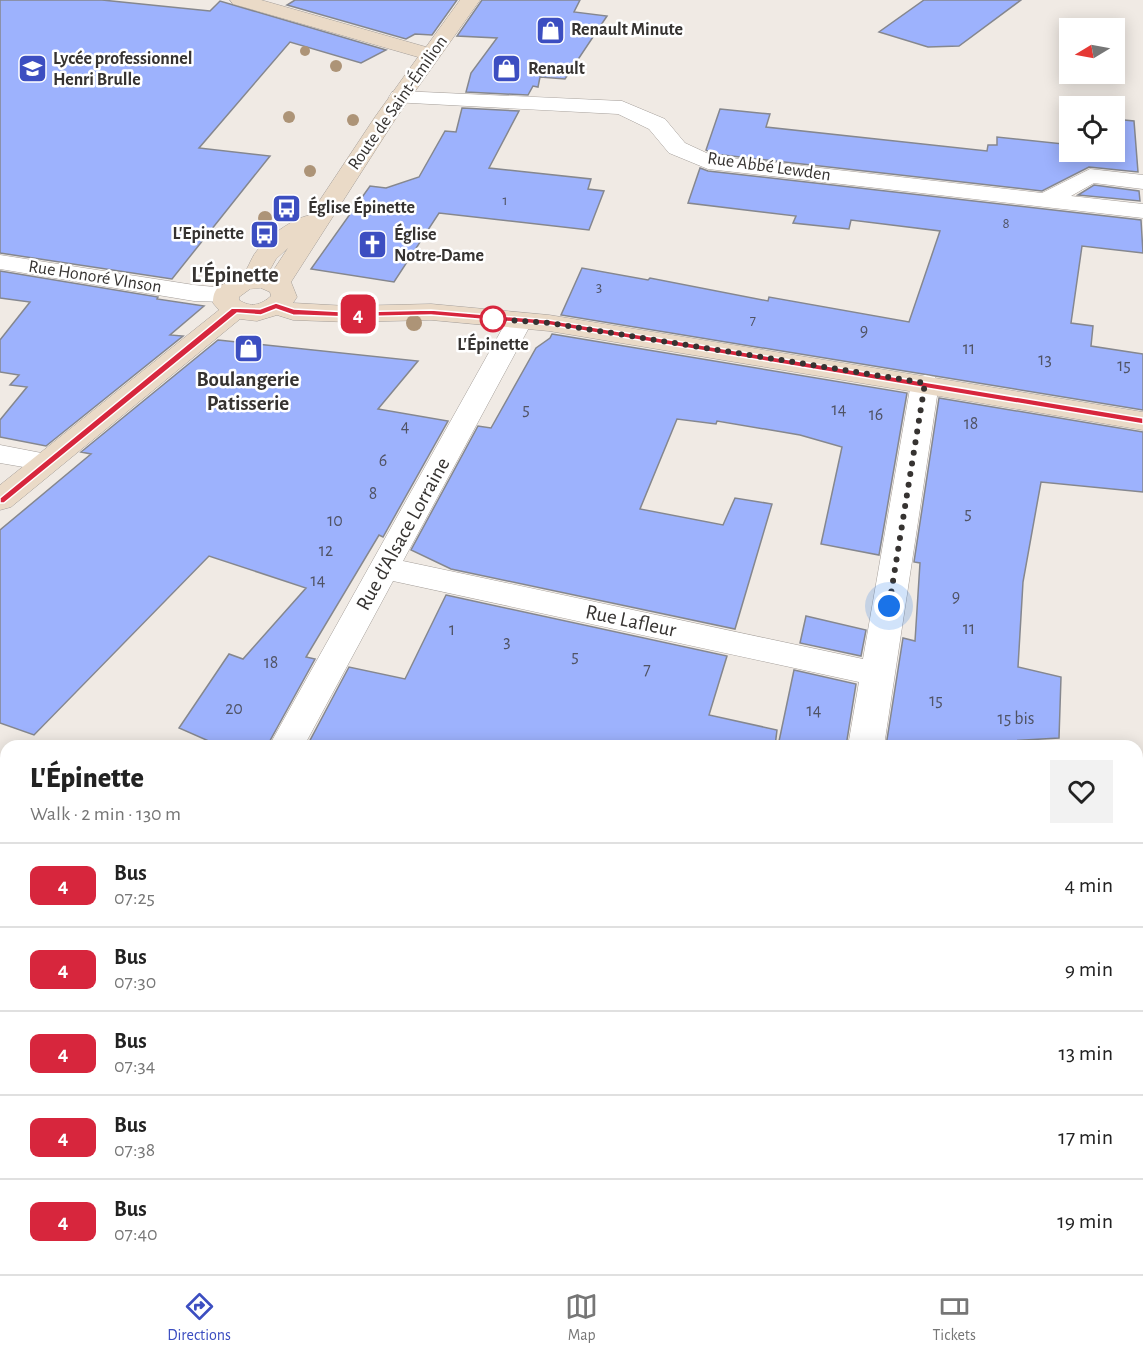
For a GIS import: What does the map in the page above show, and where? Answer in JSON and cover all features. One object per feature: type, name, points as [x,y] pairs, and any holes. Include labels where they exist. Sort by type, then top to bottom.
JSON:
[{"type":"street","points":[[240,0],[429,54]]},
{"type":"street","name":"Route de Saint-Émilion","points":[[277,295],[328,207],[429,54],[470,0]]},
{"type":"street","name":"Rue Abbé Lewden","points":[[400,97],[622,108],[657,124],[677,148],[708,162],[1143,212]]},
{"type":"street","points":[[1046,200],[1090,176],[1143,182]]},
{"type":"street","name":"Route de Saint-Émilion","points":[[251,281],[266,255],[328,207]]},
{"type":"street","name":"Rue Honoré VInson","points":[[11,264],[194,293],[230,302]]},
{"type":"street","points":[[0,500],[47,462],[230,302],[235,286],[251,281],[270,281],[277,295],[293,312],[348,314],[431,312],[549,323],[925,383],[1143,421]]},
{"type":"street","points":[[230,302],[261,312],[277,295]]},
{"type":"street","name":"Rue d'Alsace Lorraine","points":[[289,740],[519,322]]},
{"type":"street","points":[[867,740],[925,383]]},
{"type":"street","points":[[0,454],[47,462]]},
{"type":"street","name":"Rue Lafleur","points":[[384,568],[878,674]]},
{"type":"building","points":[[0,0],[102,0],[210,11],[220,1],[386,50],[361,63],[290,42],[199,148],[270,156],[172,279],[0,253]]},
{"type":"building","points":[[295,0],[457,0],[432,35],[415,34],[406,39],[287,5]]},
{"type":"building","points":[[482,0],[580,0],[574,12],[607,16],[565,79],[540,77],[538,87],[533,86],[528,95],[466,92],[471,73],[497,38],[457,36]]},
{"type":"building","points":[[924,0],[1021,0],[959,46],[928,47],[879,32]]},
{"type":"building","points":[[462,108],[519,111],[489,168],[591,179],[588,189],[604,191],[589,230],[439,213],[394,282],[311,269],[370,186],[386,188],[419,177],[445,131],[456,132]]},
{"type":"building","points":[[720,109],[770,114],[766,127],[987,151],[988,145],[997,145],[997,137],[1059,144],[1059,162],[1125,162],[1125,120],[1134,121],[1138,172],[1089,167],[1042,191],[714,154],[706,150]]},
{"type":"building","points":[[700,168],[708,171],[1141,220],[1143,253],[1082,246],[1071,323],[1093,326],[1091,346],[1143,354],[1143,410],[561,315],[582,268],[648,280],[650,278],[768,301],[769,297],[909,322],[940,231],[851,220],[849,229],[793,223],[796,216],[688,203]]},
{"type":"building","points":[[1094,185],[1139,191],[1140,201],[1078,195]]},
{"type":"building","points":[[0,271],[204,306],[170,335],[183,336],[46,446],[0,437],[0,420],[27,387],[10,385],[19,375],[0,372],[0,340],[30,302],[0,298]]},
{"type":"building","points":[[552,334],[907,393],[879,555],[821,544],[842,447],[800,435],[717,421],[716,424],[677,419],[640,509],[723,525],[735,498],[772,504],[735,629],[451,569],[411,550],[478,426],[491,428],[536,348]]},
{"type":"building","points":[[218,340],[418,361],[378,409],[448,421],[383,537],[379,535],[306,657],[315,659],[270,740],[206,740],[179,728],[229,654],[243,659],[306,588],[209,556],[34,735],[0,723],[0,530],[91,454],[81,452]]},
{"type":"building","points":[[939,398],[1143,432],[1143,492],[1041,482],[1023,582],[1018,667],[1061,677],[1059,738],[887,740],[903,638],[915,641],[920,563],[914,562]]},
{"type":"building","points":[[446,595],[727,656],[709,715],[777,730],[776,740],[310,740],[349,667],[405,679]]},
{"type":"building","points":[[806,616],[866,630],[861,656],[800,643]]},
{"type":"building","points":[[794,670],[856,684],[847,740],[779,740]]},
{"type":"bus line","name":"4","points":[[0,500],[235,310],[251,313],[269,310],[276,306],[293,312],[348,314],[431,312],[549,323],[949,387],[1143,421]]},
{"type":"place","name":"Renault Minute","points":[[550,30]]},
{"type":"place","name":"Lycée professionnel Henri Brulle","points":[[32,69]]},
{"type":"place","name":"Renault","points":[[507,69]]},
{"type":"place","name":"Église Épinette","points":[[287,208]]},
{"type":"place","name":"L'Epinette","points":[[265,234]]},
{"type":"place","name":"Église Notre-Dame","points":[[373,245]]},
{"type":"place","name":"L'Épinette","points":[[493,319]]},
{"type":"place","name":"Boulangerie Patisserie","points":[[248,348]]},
{"type":"district","name":"L'Épinette","points":[[235,275]]},
{"type":"route","points":[[493,319],[549,323],[925,383],[889,606]]}]
